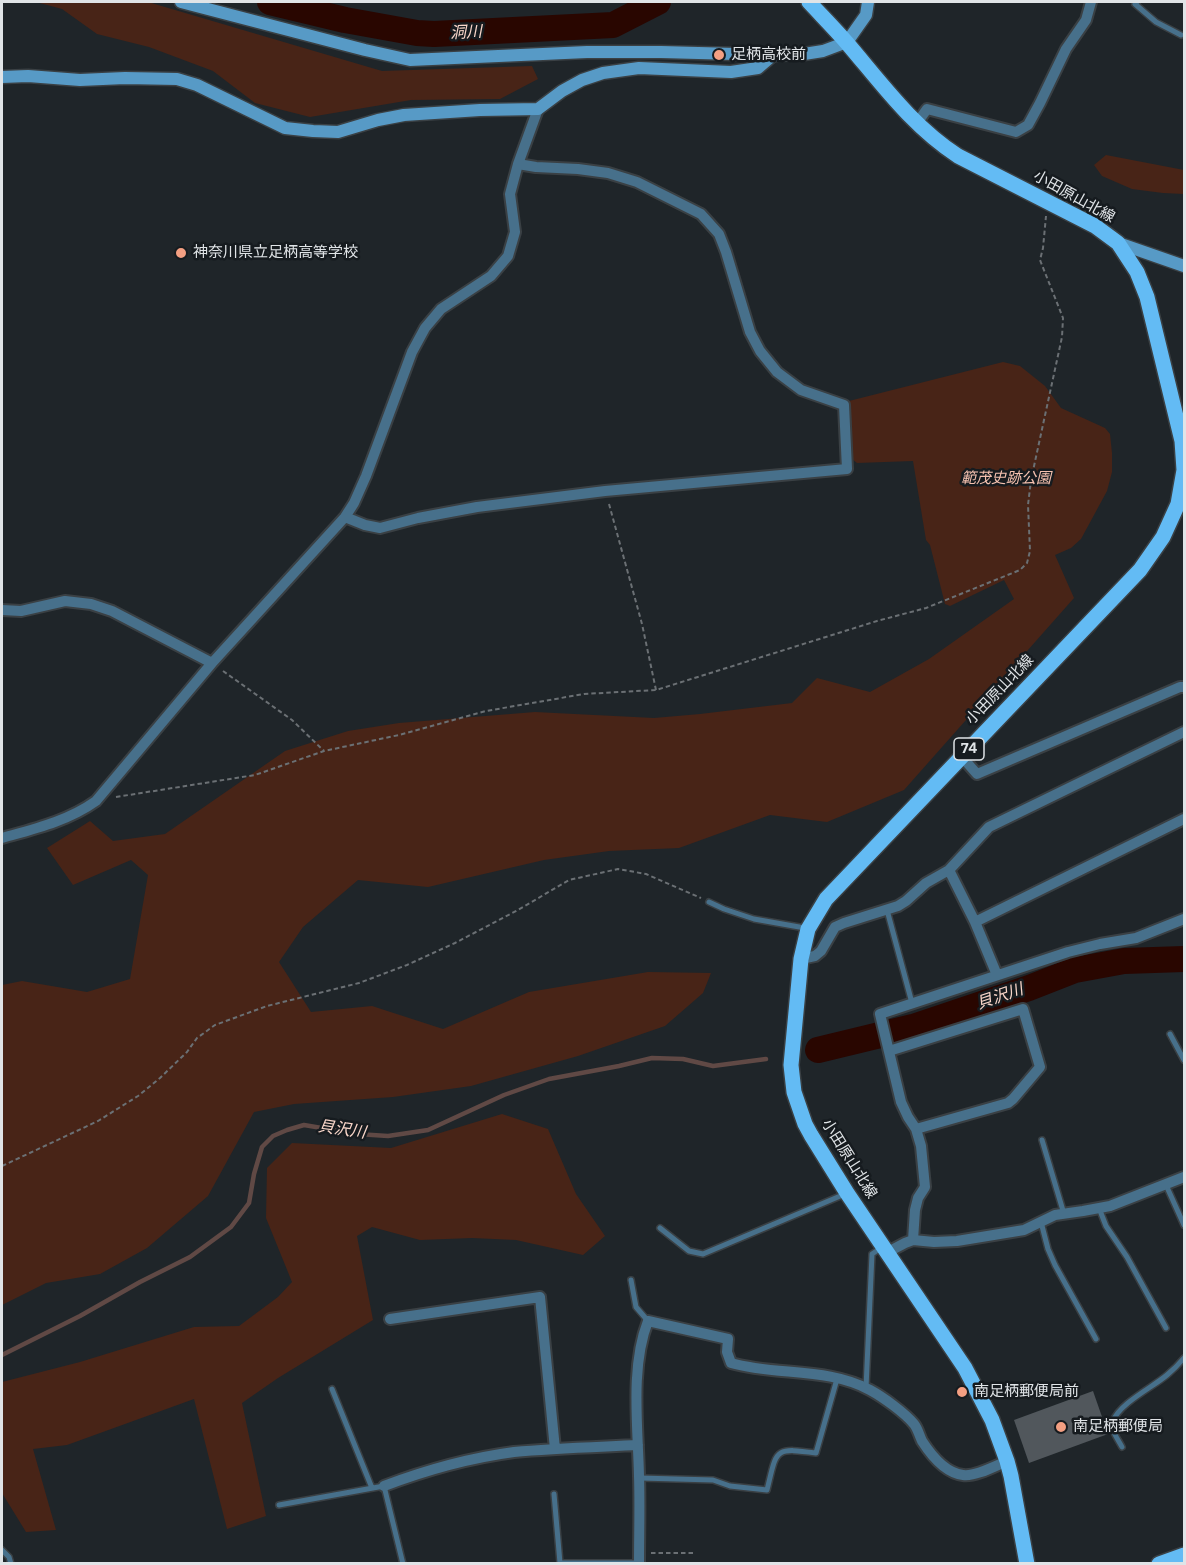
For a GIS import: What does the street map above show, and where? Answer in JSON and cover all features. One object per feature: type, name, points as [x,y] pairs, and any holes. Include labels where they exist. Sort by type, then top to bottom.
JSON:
[{"type":"main road","name":"小田原山北線","points":[[809,2],[847,42],[876,80],[939,144],[1095,226],[1118,243],[1137,272],[1147,297],[1182,441],[1184,470],[1178,504],[1163,537],[1140,570],[826,899],[808,929],[801,959],[791,1065],[794,1092],[805,1124],[847,1193],[965,1368],[992,1420],[1007,1461],[1027,1563]]},
{"type":"main road","points":[[1164,1563],[1185,1555]]},
{"type":"street","points":[[181,2],[410,60],[597,52],[773,56],[823,51],[847,42],[866,15],[868,2]]},
{"type":"street","points":[[917,123],[927,109],[1016,132],[1028,125],[1066,49],[1086,20],[1091,2]]},
{"type":"street","points":[[2,838],[43,826],[81,811],[96,801],[212,663],[345,517],[366,476],[412,352],[425,327],[441,309],[491,276],[508,256],[514,232],[510,194],[538,109],[562,91],[582,80],[603,73],[639,68],[731,72],[758,68],[773,56]]},
{"type":"street","points":[[2,77],[28,76],[80,80],[177,79],[197,85],[285,128],[313,131],[338,132],[404,115],[538,109]]},
{"type":"street","points":[[345,517],[380,528],[477,507],[605,491],[847,469],[844,405],[801,390],[777,372],[760,351],[750,332],[719,234],[701,214],[638,182],[608,173],[518,164]]},
{"type":"street","points":[[1118,243],[1185,266]]},
{"type":"street","points":[[2,610],[21,610],[65,601],[91,604],[112,611],[212,663]]},
{"type":"street","points":[[962,757],[977,774],[1180,687],[1185,687]]},
{"type":"street","points":[[801,959],[815,956],[821,951],[835,927],[898,906],[926,883],[949,870],[989,827],[1185,732]]},
{"type":"street","points":[[975,922],[1185,819]]},
{"type":"street","points":[[949,870],[975,922],[997,975]]},
{"type":"street","points":[[913,1240],[915,1210],[918,1198],[925,1187],[921,1146],[916,1129],[901,1102],[880,1014],[1068,952],[1136,938],[1185,919]]},
{"type":"street","points":[[889,1051],[1023,1009],[1040,1067],[1013,1099],[1008,1103],[916,1129]]},
{"type":"street","points":[[886,1249],[913,1240],[957,1241],[1024,1230],[1055,1215],[1110,1206],[1185,1177]]},
{"type":"street","points":[[390,1319],[540,1297],[555,1449]]},
{"type":"street","points":[[639,1560],[640,1478],[637,1373],[642,1338],[648,1321],[728,1340],[727,1352],[731,1363],[773,1371],[825,1376],[866,1388],[891,1403],[914,1424],[929,1450],[953,1473],[966,1476],[1007,1461]]},
{"type":"street","points":[[384,1486],[412,1475],[513,1452],[638,1445]]},
{"type":"lane","points":[[1137,2],[1135,4],[1156,22],[1181,36]]},
{"type":"lane","points":[[709,902],[754,919],[808,929]]},
{"type":"lane","points":[[887,910],[912,1004]]},
{"type":"lane","points":[[1170,1035],[1185,1060]]},
{"type":"lane","points":[[1042,1140],[1064,1214]]},
{"type":"lane","points":[[1166,1185],[1185,1225]]},
{"type":"lane","points":[[660,1228],[689,1251],[703,1254],[847,1193]]},
{"type":"lane","points":[[1099,1208],[1106,1226],[1127,1257],[1166,1328]]},
{"type":"lane","points":[[1041,1222],[1054,1265],[1096,1338]]},
{"type":"lane","points":[[866,1388],[872,1254],[886,1249]]},
{"type":"lane","points":[[631,1281],[636,1307],[648,1321]]},
{"type":"lane","points":[[1122,1447],[1113,1431],[1113,1422],[1120,1410],[1143,1391],[1167,1376],[1185,1358]]},
{"type":"lane","points":[[640,1478],[713,1480],[730,1486],[767,1490],[775,1458],[782,1452],[789,1449],[816,1453],[837,1379]]},
{"type":"lane","points":[[332,1389],[372,1488]]},
{"type":"lane","points":[[279,1505],[384,1486],[403,1563]]},
{"type":"lane","points":[[554,1494],[560,1563],[639,1560]]},
{"type":"lane","points":[[2,1550],[11,1563]]},
{"type":"path","points":[[96,801],[255,774],[324,750],[399,735],[486,711],[584,694],[656,690],[877,621],[926,608],[1020,570],[1027,563],[1030,551],[1028,505],[1031,480],[1062,337],[1063,318],[1040,260],[1048,201]]},
{"type":"path","points":[[605,491],[642,624],[656,690]]},
{"type":"path","points":[[212,663],[291,720],[324,750]]},
{"type":"path","points":[[2,1166],[98,1121],[138,1096],[187,1052],[197,1038],[215,1024],[267,1006],[358,983],[407,965],[518,910],[569,880],[618,869],[646,874],[709,902]]},
{"type":"path","points":[[639,1560],[695,1553]]},
{"type":"green space","points":[[36,2],[148,2],[382,71],[532,66],[538,79],[500,99],[411,100],[310,117],[255,103],[213,71],[149,47],[97,34],[62,9]]},
{"type":"green space","points":[[1106,155],[1184,170],[1184,194],[1132,189],[1102,176],[1094,165]]},
{"type":"green space","name":"範茂史跡公園","points":[[1003,362],[1020,366],[1045,386],[1061,408],[1105,428],[1110,434],[1112,472],[1107,491],[1081,539],[1071,548],[1055,555],[1074,598],[904,790],[827,822],[770,815],[679,848],[609,851],[544,860],[428,887],[358,880],[303,927],[279,962],[311,1012],[372,1006],[443,1029],[529,992],[648,972],[711,973],[703,993],[665,1026],[578,1056],[471,1086],[393,1097],[294,1104],[254,1112],[208,1196],[147,1248],[100,1274],[46,1283],[2,1305],[2,985],[22,981],[87,992],[130,979],[148,875],[131,860],[73,885],[47,848],[90,821],[113,841],[165,834],[285,751],[348,731],[399,723],[535,712],[654,718],[700,714],[792,703],[817,678],[870,692],[929,659],[1014,599],[1004,580],[950,606],[945,604],[930,545],[926,540],[913,461],[857,463],[852,459],[849,401]]},
{"type":"green space","points":[[502,1114],[548,1129],[576,1194],[605,1236],[583,1255],[516,1240],[472,1238],[420,1240],[372,1227],[357,1236],[373,1320],[278,1378],[242,1403],[266,1516],[227,1529],[194,1399],[67,1445],[33,1449],[56,1530],[26,1532],[2,1493],[2,1382],[80,1362],[194,1327],[239,1326],[278,1297],[292,1282],[266,1218],[267,1168],[292,1143],[391,1148]]},
{"type":"building","name":"南足柄郵便局","points":[[1093,1391],[1108,1434],[1029,1463],[1014,1420]]},
{"type":"waterway","name":"洞川","points":[[270,2],[345,20],[434,34],[613,25],[658,2]]},
{"type":"waterway","name":"貝沢川","points":[[818,1050],[913,1027],[1075,970],[1124,961],[1184,959]]},
{"type":"waterway","name":"貝沢川","points":[[2,1355],[190,1257],[231,1227],[249,1203],[262,1147],[273,1136],[287,1130],[304,1125],[357,1134],[388,1136],[428,1130],[504,1095],[549,1079],[652,1058],[683,1059],[713,1066],[766,1059]]},
{"type":"place","name":"足柄高校前","points":[[719,55]]},
{"type":"place","name":"神奈川県立足柄高等学校","points":[[181,253]]},
{"type":"place","name":"南足柄郵便局前","points":[[962,1392]]},
{"type":"place","name":"南足柄郵便局","points":[[1061,1427]]}]
